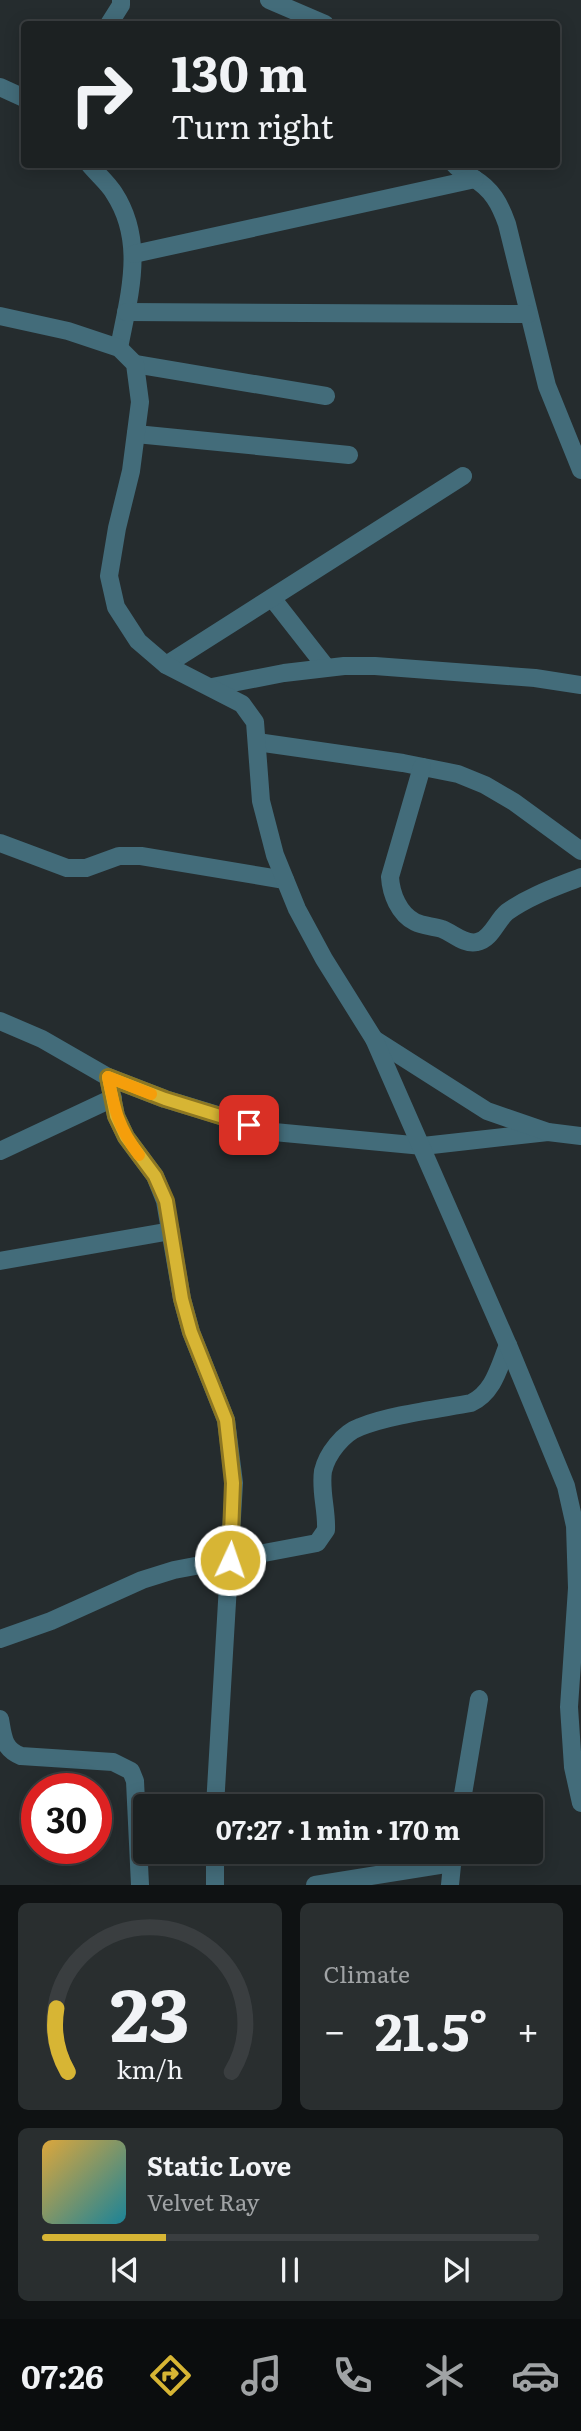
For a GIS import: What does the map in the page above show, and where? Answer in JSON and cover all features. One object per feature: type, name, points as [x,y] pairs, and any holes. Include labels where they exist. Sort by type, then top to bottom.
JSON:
[{"type":"street","points":[[110,21],[121,5],[121,0]]},
{"type":"street","points":[[270,0],[317,21]]},
{"type":"street","points":[[0,87],[21,97]]},
{"type":"street","points":[[93,168],[113,191],[127,216],[134,254],[119,348]]},
{"type":"street","points":[[457,168],[489,190],[499,204],[507,224],[547,386],[581,470]]},
{"type":"street","points":[[134,254],[475,179]]},
{"type":"street","points":[[125,312],[528,314]]},
{"type":"street","points":[[0,316],[68,331],[119,348],[135,364],[326,396]]},
{"type":"street","points":[[135,364],[140,402],[131,471],[109,576],[116,607],[138,641],[166,665],[242,704],[255,722],[261,801],[275,855],[285,880],[324,959],[374,1039],[423,1146],[566,1486],[575,1526],[577,1588],[569,1706],[573,1767],[581,1803]]},
{"type":"street","points":[[136,434],[349,455]]},
{"type":"street","points":[[166,665],[463,477]]},
{"type":"street","points":[[272,598],[326,667]]},
{"type":"street","points":[[212,687],[326,667],[375,666],[535,678],[581,685]]},
{"type":"street","points":[[257,742],[458,774],[485,785],[514,802],[581,851]]},
{"type":"street","points":[[422,767],[390,877],[397,904],[404,914],[416,923],[442,929],[463,941],[476,943],[484,939],[512,909],[538,894],[581,877]]},
{"type":"street","points":[[0,843],[66,868],[86,868],[119,856],[141,856],[285,880]]},
{"type":"street","points":[[0,1021],[42,1039],[108,1077],[165,1099],[274,1132],[423,1146],[548,1132]]},
{"type":"street","points":[[374,1039],[487,1111],[548,1132],[581,1136]]},
{"type":"street","points":[[108,1077],[116,1116],[126,1137],[155,1176],[166,1201],[182,1299],[191,1332],[226,1420],[233,1483],[216,1794]]},
{"type":"street","points":[[0,1152],[113,1098]]},
{"type":"street","points":[[0,1261],[171,1231]]},
{"type":"street","points":[[0,1639],[51,1621],[142,1580],[174,1570],[317,1543],[326,1530],[323,1473],[330,1453],[342,1440],[357,1427],[481,1398],[489,1390],[508,1345]]},
{"type":"street","points":[[463,1794],[479,1699]]},
{"type":"street","points":[[0,1719],[4,1750],[21,1756],[113,1762],[131,1771],[135,1781],[140,1885]]},
{"type":"street","points":[[215,1864],[215,1885]]},
{"type":"street","points":[[315,1885],[418,1864]]},
{"type":"street","points":[[450,1885],[452,1864]]},
{"type":"slow traffic","points":[[139,1155],[116,1116],[108,1077],[151,1094]]},
{"type":"route","points":[[230,1560],[233,1483],[226,1420],[191,1332],[182,1299],[166,1201],[155,1176],[126,1137],[116,1116],[108,1077],[165,1099],[249,1125]]}]
